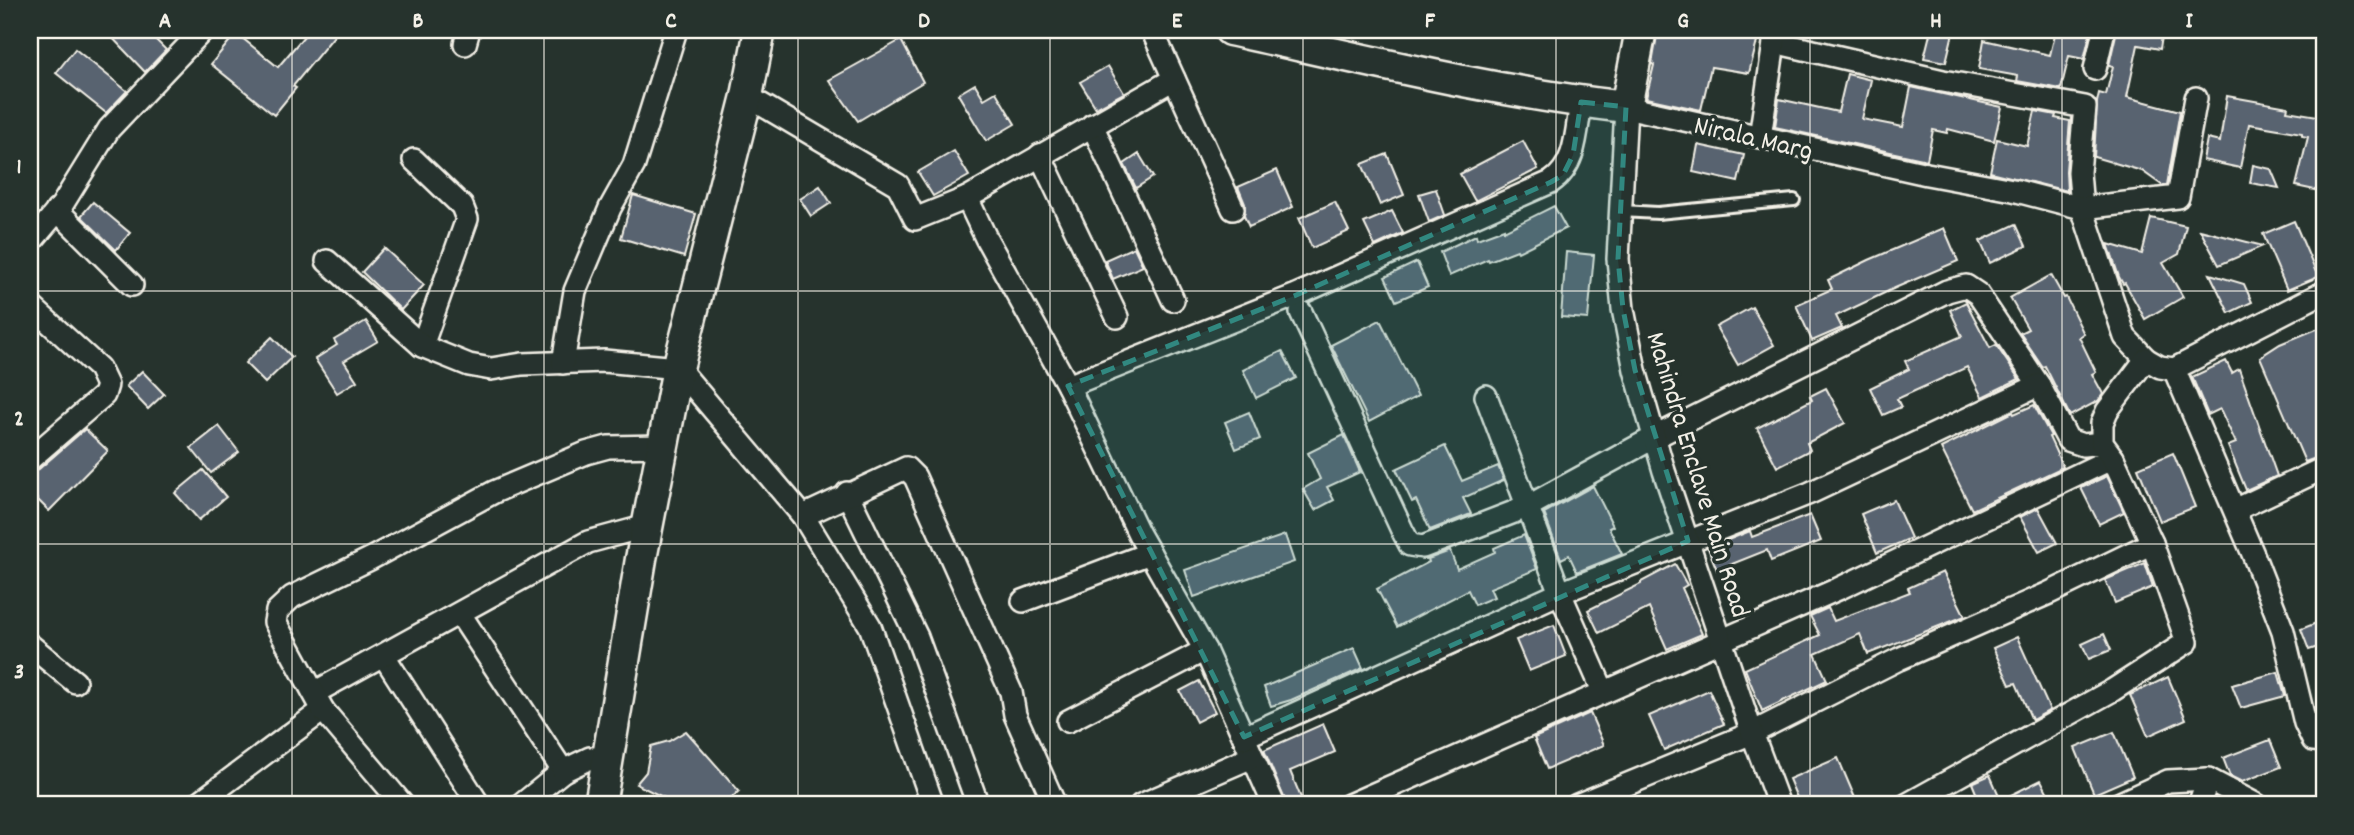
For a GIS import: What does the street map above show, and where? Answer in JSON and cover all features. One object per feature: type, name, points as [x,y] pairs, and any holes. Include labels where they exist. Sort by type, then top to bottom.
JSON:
[{"type":"street","points":[[30,243],[57,210],[109,129],[203,30]]},
{"type":"street","points":[[563,363],[575,291],[610,208],[635,165],[676,30]]},
{"type":"street","points":[[600,805],[647,526],[678,368],[747,96],[760,30]]},
{"type":"street","points":[[1152,30],[1233,209]]},
{"type":"street","name":"Nirala Marg","points":[[1230,30],[1453,80],[1626,107],[2013,190],[2082,208],[2178,197],[2196,98]]},
{"type":"street","points":[[1626,107],[1641,30]]},
{"type":"street","points":[[2095,69],[2104,30]]},
{"type":"street","points":[[1760,137],[1775,36],[1943,81],[2085,107],[2079,172],[2082,208],[2125,337],[2146,359],[2160,367],[2174,369],[2324,292]]},
{"type":"street","points":[[747,96],[898,185],[915,219],[967,198],[1174,79]]},
{"type":"street","points":[[1068,386],[1294,296],[1551,182],[1563,175],[1573,155],[1581,102]]},
{"type":"street","name":"Mahindra Enclave Main Road","points":[[1626,107],[1618,259],[1623,309],[1636,370],[1688,541],[1779,805]]},
{"type":"street","points":[[1092,125],[1173,300]]},
{"type":"street","points":[[1040,155],[1117,317]]},
{"type":"street","points":[[414,160],[462,206],[467,219],[422,346]]},
{"type":"street","points":[[967,198],[986,238],[1068,386],[1150,553],[1205,650],[1274,805]]},
{"type":"street","points":[[57,210],[132,285]]},
{"type":"street","points":[[327,261],[422,346],[469,365],[491,369],[522,364],[604,361],[678,368],[803,516],[870,626],[933,805]]},
{"type":"street","points":[[1301,312],[1410,545],[1423,547],[1527,507],[1655,437],[1947,291],[1966,286],[1978,294],[2039,385],[2068,440],[2108,451]]},
{"type":"street","points":[[30,305],[99,369],[107,385],[104,394],[30,459]]},
{"type":"street","points":[[1906,805],[2113,691],[2188,642],[2152,543],[2108,451],[2102,424],[2107,411],[2146,359]]},
{"type":"street","points":[[2174,369],[2235,510],[2283,631],[2305,723],[2314,740],[2324,741]]},
{"type":"street","points":[[1141,805],[1248,747],[1560,593],[1810,493],[2039,385]]},
{"type":"street","points":[[1486,396],[1560,593],[1603,691]]},
{"type":"street","points":[[403,805],[319,701],[275,622],[276,611],[292,597],[494,492],[586,453],[608,447],[662,446]]},
{"type":"street","points":[[1349,805],[1838,589],[2108,451]]},
{"type":"street","points":[[803,516],[847,493],[906,468],[915,477],[1011,692],[1015,715],[1055,805]]},
{"type":"street","points":[[2235,510],[2324,468]]},
{"type":"street","points":[[847,493],[917,637],[978,805]]},
{"type":"street","points":[[196,805],[319,701],[384,656],[588,542],[647,526]]},
{"type":"street","points":[[1577,805],[1752,733],[1899,659],[2049,593],[2152,543]]},
{"type":"street","points":[[1023,601],[1150,553]]},
{"type":"street","points":[[460,614],[563,771]]},
{"type":"street","points":[[30,645],[75,682]]},
{"type":"street","points":[[1068,721],[1205,650]]},
{"type":"street","points":[[384,656],[479,805]]},
{"type":"street","points":[[521,805],[563,771],[590,758],[608,758]]},
{"type":"street","points":[[2116,805],[2168,781],[2208,779],[2257,805]]},
{"type":"street","points":[[2199,805],[2208,779]]},
{"type":"lane","points":[[1621,211],[1658,213],[1794,200]]},
{"type":"highlighted area","points":[[1581,102],[1626,107],[1618,259],[1623,309],[1635,370],[1688,541],[1244,737],[1068,386],[1294,296],[1551,182],[1563,175],[1573,155]]},
{"type":"building","points":[[105,30],[146,30],[166,50],[145,72]]},
{"type":"building","points":[[309,30],[339,30],[293,86],[296,88],[274,115],[211,64],[236,33],[278,67]]},
{"type":"building","points":[[1658,30],[1672,33],[1673,30],[1760,30],[1749,73],[1711,67],[1701,110],[1646,98],[1654,65],[1652,64]]},
{"type":"building","points":[[1931,30],[1953,33],[1946,62],[1924,58]]},
{"type":"building","points":[[2056,30],[2091,30],[2084,59],[2069,56],[2061,89],[2017,81],[2018,76],[1979,69],[1984,40],[2050,55]]},
{"type":"building","points":[[2117,30],[2163,30],[2160,49],[2138,45],[2127,97],[2180,111],[2167,185],[2163,186],[2142,171],[2094,157],[2097,102],[2099,93],[2106,95]]},
{"type":"building","points":[[901,40],[923,82],[858,121],[829,80]]},
{"type":"building","points":[[75,49],[127,91],[106,113],[56,73]]},
{"type":"building","points":[[1108,66],[1124,93],[1096,108],[1080,82]]},
{"type":"building","points":[[1847,74],[1871,80],[1862,119],[1903,127],[1911,87],[2002,107],[1994,141],[1948,129],[1947,133],[1933,130],[1927,160],[1775,127],[1779,99],[1838,112]]},
{"type":"building","points":[[975,84],[984,99],[996,92],[1015,124],[986,141],[958,94]]},
{"type":"building","points":[[2227,96],[2288,107],[2287,111],[2324,117],[2324,192],[2296,186],[2308,137],[2302,136],[2302,133],[2249,124],[2240,168],[2203,160],[2207,139],[2220,142]]},
{"type":"building","points":[[2035,111],[2070,121],[2067,191],[1990,172],[1997,139],[2027,146]]},
{"type":"building","points":[[1523,141],[1538,169],[1475,201],[1460,174]]},
{"type":"building","points":[[1698,145],[1744,155],[1738,182],[1693,172]]},
{"type":"building","points":[[954,151],[969,176],[933,196],[918,172]]},
{"type":"building","points":[[1139,154],[1153,177],[1136,188],[1124,164]]},
{"type":"building","points":[[1387,154],[1404,195],[1380,205],[1362,164]]},
{"type":"building","points":[[2253,165],[2271,169],[2279,188],[2250,183]]},
{"type":"building","points":[[1277,170],[1293,207],[1249,227],[1244,216],[1245,204],[1238,187]]},
{"type":"building","points":[[820,186],[831,203],[811,216],[800,199]]},
{"type":"building","points":[[1436,189],[1445,215],[1429,222],[1419,194]]},
{"type":"building","points":[[633,195],[696,214],[684,257],[621,238]]},
{"type":"building","points":[[93,202],[130,233],[116,250],[81,216]]},
{"type":"building","points":[[1335,202],[1349,231],[1312,248],[1299,218]]},
{"type":"building","points":[[1554,206],[1566,228],[1518,252],[1517,250],[1489,261],[1488,259],[1449,276],[1440,252],[1476,235],[1477,239],[1504,231]]},
{"type":"building","points":[[1392,211],[1403,233],[1375,246],[1364,223]]},
{"type":"building","points":[[2151,218],[2186,226],[2179,254],[2163,263],[2183,297],[2145,319],[2119,277],[2108,244],[2142,254]]},
{"type":"building","points":[[2294,221],[2318,277],[2287,290],[2263,234]]},
{"type":"building","points":[[2016,224],[2026,246],[1990,263],[1980,241]]},
{"type":"building","points":[[1944,228],[1958,261],[1836,316],[1842,328],[1812,341],[1796,305],[1832,289],[1828,280]]},
{"type":"building","points":[[2200,230],[2263,246],[2219,265]]},
{"type":"building","points":[[1134,247],[1143,266],[1113,279],[1105,260]]},
{"type":"building","points":[[384,248],[424,285],[401,310],[362,272]]},
{"type":"building","points":[[1566,252],[1594,255],[1588,319],[1561,317]]},
{"type":"building","points":[[1417,262],[1428,287],[1396,301],[1385,277]]},
{"type":"building","points":[[2210,274],[2244,284],[2252,302],[2229,313]]},
{"type":"building","points":[[2051,275],[2064,298],[2066,297],[2084,334],[2079,337],[2096,372],[2092,374],[2103,394],[2098,401],[2070,416],[2045,366],[2043,367],[2020,333],[2028,329],[2010,298]]},
{"type":"building","points":[[1966,302],[1990,348],[1996,345],[2019,379],[1982,397],[1967,367],[1897,399],[1901,407],[1883,415],[1870,388],[1909,369],[1905,361],[1962,336],[1950,310]]},
{"type":"building","points":[[1752,307],[1774,345],[1738,365],[1716,327]]},
{"type":"building","points":[[1380,320],[1418,396],[1369,422],[1331,345]]},
{"type":"building","points":[[366,321],[378,341],[344,361],[357,381],[337,393],[315,359],[337,345],[334,340]]},
{"type":"building","points":[[2324,326],[2324,455],[2305,462],[2260,357],[2280,344]]},
{"type":"building","points":[[272,337],[292,357],[265,383],[245,363]]},
{"type":"building","points":[[1282,351],[1296,378],[1256,398],[1243,370]]},
{"type":"building","points":[[2226,361],[2232,373],[2239,369],[2277,476],[2246,490],[2228,446],[2236,443],[2220,409],[2208,415],[2192,377]]},
{"type":"building","points":[[142,371],[164,394],[148,409],[126,386]]},
{"type":"building","points":[[1826,388],[1845,423],[1807,443],[1810,450],[1777,467],[1757,428],[1812,400],[1810,396]]},
{"type":"building","points":[[2034,405],[2051,436],[2049,437],[2063,467],[1972,510],[1941,448],[2013,412],[2014,414]]},
{"type":"building","points":[[1249,412],[1260,439],[1236,449],[1225,422]]},
{"type":"building","points":[[219,426],[239,452],[211,473],[191,448]]},
{"type":"building","points":[[85,429],[108,451],[49,511],[30,492],[30,474]]},
{"type":"building","points":[[1344,435],[1360,472],[1327,487],[1334,500],[1315,510],[1303,489],[1320,479],[1308,453]]},
{"type":"building","points":[[1445,446],[1462,481],[1498,466],[1504,480],[1463,498],[1471,514],[1430,530],[1416,500],[1412,502],[1396,469]]},
{"type":"building","points":[[2173,453],[2195,507],[2160,521],[2138,468]]},
{"type":"building","points":[[203,470],[226,497],[199,520],[175,493]]},
{"type":"building","points":[[2107,476],[2124,512],[2099,524],[2081,488]]},
{"type":"building","points":[[1593,486],[1613,526],[1609,528],[1622,554],[1577,572],[1569,555],[1561,559],[1544,513]]},
{"type":"building","points":[[1894,500],[1911,538],[1877,553],[1861,514]]},
{"type":"building","points":[[2038,508],[2057,543],[2039,552],[2020,517]]},
{"type":"building","points":[[1810,515],[1821,541],[1771,561],[1767,550],[1717,570],[1708,548],[1750,531],[1752,537]]},
{"type":"building","points":[[1285,535],[1294,562],[1194,597],[1185,570]]},
{"type":"building","points":[[1524,535],[1537,569],[1490,588],[1494,597],[1475,605],[1468,590],[1397,627],[1377,589],[1429,562],[1428,559],[1450,551],[1457,569]]},
{"type":"building","points":[[2145,563],[2153,587],[2115,603],[2105,580]]},
{"type":"building","points":[[1675,564],[1687,585],[1682,588],[1702,634],[1667,649],[1649,608],[1599,633],[1588,610]]},
{"type":"building","points":[[1943,572],[1965,616],[1868,654],[1860,634],[1815,654],[1827,680],[1762,711],[1745,669],[1820,635],[1810,616],[1828,608],[1834,621],[1910,592],[1908,588]]},
{"type":"building","points":[[2324,620],[2324,645],[2309,650],[2301,629]]},
{"type":"building","points":[[1554,625],[1566,656],[1529,671],[1516,640]]},
{"type":"building","points":[[2104,634],[2111,650],[2089,659],[2082,644]]},
{"type":"building","points":[[2017,637],[2050,710],[2032,720],[2016,683],[2010,685],[1993,648]]},
{"type":"building","points":[[1354,648],[1363,668],[1271,706],[1264,687]]},
{"type":"building","points":[[2278,672],[2285,696],[2241,708],[2232,685]]},
{"type":"building","points":[[2168,677],[2186,719],[2148,736],[2130,695]]},
{"type":"building","points":[[1199,681],[1215,712],[1196,722],[1180,691]]},
{"type":"building","points":[[1709,690],[1724,724],[1664,750],[1649,716]]},
{"type":"building","points":[[1590,713],[1604,745],[1547,769],[1534,738]]},
{"type":"building","points":[[1323,724],[1335,752],[1290,771],[1304,805],[1287,805],[1264,750]]},
{"type":"building","points":[[686,731],[739,791],[724,805],[679,805],[636,784],[646,772],[651,746],[669,741]]},
{"type":"building","points":[[2114,732],[2133,777],[2094,794],[2075,748]]},
{"type":"building","points":[[2270,740],[2281,767],[2242,782],[2230,776],[2223,758]]},
{"type":"building","points":[[1838,758],[1858,805],[1800,805],[1789,779]]},
{"type":"building","points":[[1990,775],[2001,800],[2041,780],[2054,805],[1981,805],[1972,783]]}]
